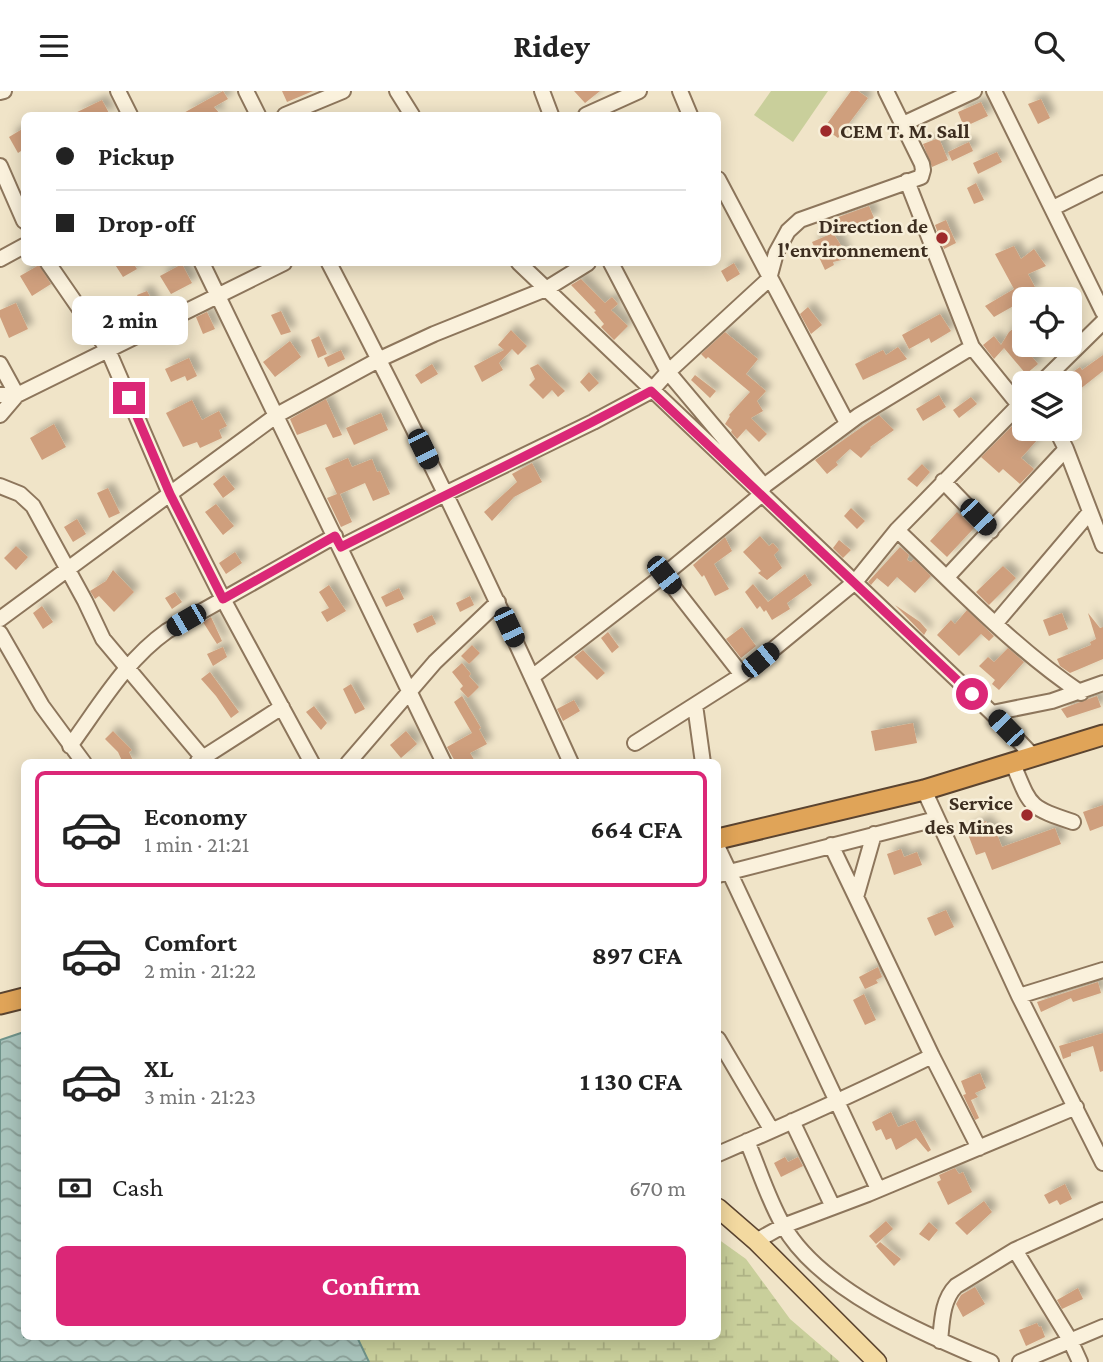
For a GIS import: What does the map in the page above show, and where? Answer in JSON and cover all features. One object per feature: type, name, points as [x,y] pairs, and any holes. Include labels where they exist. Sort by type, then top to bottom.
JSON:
[{"type":"highway","points":[[721,838],[924,790],[1103,735]]},
{"type":"highway","points":[[0,1004],[21,998]]},
{"type":"main road","points":[[721,1211],[756,1241],[877,1362]]},
{"type":"street","points":[[118,91],[128,112]]},
{"type":"street","points":[[246,91],[256,112]]},
{"type":"street","points":[[292,112],[343,91]]},
{"type":"street","points":[[397,91],[410,112]]},
{"type":"street","points":[[542,91],[550,112]]},
{"type":"street","points":[[593,112],[639,91]]},
{"type":"street","points":[[680,91],[689,112]]},
{"type":"street","points":[[70,746],[127,667],[151,643],[223,599],[338,542],[445,494],[651,391],[769,279],[776,253],[788,231],[800,220],[920,177],[923,170],[886,91]]},
{"type":"street","points":[[903,124],[974,91]]},
{"type":"street","points":[[994,91],[1103,312]]},
{"type":"street","points":[[0,166],[21,214]]},
{"type":"street","points":[[907,181],[972,347],[1012,393]]},
{"type":"street","points":[[1053,208],[1103,183]]},
{"type":"street","points":[[721,192],[847,423]]},
{"type":"street","points":[[0,258],[21,248]]},
{"type":"street","points":[[50,266],[108,350],[170,494],[223,599],[310,759]]},
{"type":"street","points":[[204,266],[442,759]]},
{"type":"street","points":[[0,415],[17,395],[278,266]]},
{"type":"street","points":[[331,266],[380,359],[498,602],[569,759]]},
{"type":"street","points":[[522,266],[651,391],[763,491],[1035,758]]},
{"type":"street","points":[[0,619],[277,415],[380,359],[546,289],[583,266]]},
{"type":"street","points":[[613,266],[668,372],[763,491]]},
{"type":"street","points":[[1053,371],[1103,322]]},
{"type":"street","points":[[532,677],[664,575],[847,423],[972,347]]},
{"type":"street","points":[[0,364],[17,395]]},
{"type":"street","points":[[0,395],[17,395]]},
{"type":"street","points":[[635,743],[742,675],[855,582],[897,530],[1012,412]]},
{"type":"street","points":[[1062,441],[1103,545]]},
{"type":"street","points":[[947,577],[1066,449]]},
{"type":"street","points":[[943,481],[991,531]]},
{"type":"street","points":[[0,486],[20,494],[33,506],[103,639],[198,759]]},
{"type":"street","points":[[995,624],[1090,512]]},
{"type":"street","points":[[897,530],[995,624],[1050,672],[1081,693]]},
{"type":"street","points":[[664,575],[742,675]]},
{"type":"street","points":[[352,759],[435,661],[498,602]]},
{"type":"street","points":[[0,632],[42,706],[81,759]]},
{"type":"street","points":[[992,713],[1052,701],[1081,693],[1103,683]]},
{"type":"street","points":[[695,705],[702,759]]},
{"type":"street","points":[[201,759],[282,707]]},
{"type":"street","points":[[1013,764],[1028,800],[1045,813],[1073,822]]},
{"type":"street","points":[[924,790],[1019,996],[1103,1162]]},
{"type":"street","points":[[878,1189],[839,1102],[724,873],[936,820]]},
{"type":"street","points":[[856,897],[874,834]]},
{"type":"street","points":[[831,845],[979,1148]]},
{"type":"street","points":[[1019,996],[1103,970]]},
{"type":"street","points":[[721,1044],[771,1129]]},
{"type":"street","points":[[721,1153],[839,1102],[932,1056]]},
{"type":"street","points":[[756,1241],[783,1226],[1076,1107]]},
{"type":"street","points":[[793,1121],[834,1207]]},
{"type":"street","points":[[747,1142],[783,1226],[824,1272],[881,1312],[991,1362]]},
{"type":"street","points":[[940,1341],[944,1305],[949,1293],[956,1286],[1015,1249],[1103,1210]]},
{"type":"street","points":[[1015,1249],[1070,1340],[1080,1362]]},
{"type":"street","points":[[1020,1362],[1103,1327]]},
{"type":"green space","points":[[771,91],[828,91],[793,142],[754,115]]},
{"type":"green space","points":[[721,1241],[746,1259],[790,1319],[840,1362],[369,1362],[358,1340],[721,1340]]},
{"type":"water","points":[[21,1033],[21,1340],[358,1340],[369,1362],[0,1362],[0,1040]]},
{"type":"building","points":[[223,91],[228,99],[214,107],[218,112],[185,112]]},
{"type":"building","points":[[282,91],[313,91],[287,102]]},
{"type":"building","points":[[574,91],[600,91],[585,103]]},
{"type":"building","points":[[851,91],[858,91],[868,98],[838,138],[824,128]]},
{"type":"building","points":[[1041,99],[1050,118],[1038,124],[1028,104]]},
{"type":"building","points":[[102,100],[108,112],[77,112]]},
{"type":"building","points":[[981,102],[988,116],[964,127],[958,112]]},
{"type":"building","points":[[21,130],[21,151],[18,153],[9,137]]},
{"type":"building","points":[[939,138],[948,160],[932,167],[923,144]]},
{"type":"building","points":[[969,142],[973,151],[952,161],[948,152]]},
{"type":"building","points":[[997,152],[1002,162],[978,174],[973,163]]},
{"type":"building","points":[[976,183],[984,200],[974,204],[967,188]]},
{"type":"building","points":[[869,206],[874,218],[856,225],[854,221],[838,229],[833,219]]},
{"type":"building","points":[[946,220],[956,243],[944,249],[935,225]]},
{"type":"building","points":[[833,233],[846,259],[833,262],[834,265],[825,270],[812,242]]},
{"type":"building","points":[[1014,246],[1021,259],[1034,249],[1046,266],[1028,274],[1035,287],[1013,287],[995,254]]},
{"type":"building","points":[[734,263],[740,274],[727,282],[721,271]]},
{"type":"building","points":[[40,266],[51,284],[32,296],[20,276]]},
{"type":"building","points":[[116,266],[135,266],[137,269],[123,277]]},
{"type":"building","points":[[183,266],[192,283],[171,294],[160,276]]},
{"type":"building","points":[[581,279],[605,303],[612,297],[618,304],[611,310],[628,326],[614,340],[601,327],[604,324],[594,312],[596,311],[571,285]]},
{"type":"building","points":[[1012,290],[1012,307],[994,317],[985,306]]},
{"type":"building","points":[[147,291],[155,306],[145,311],[137,295]]},
{"type":"building","points":[[16,303],[28,329],[9,338],[0,317],[0,310]]},
{"type":"building","points":[[808,307],[822,325],[811,334],[800,314]]},
{"type":"building","points":[[281,311],[291,332],[281,335],[271,315]]},
{"type":"building","points":[[207,312],[215,329],[203,334],[196,317]]},
{"type":"building","points":[[940,314],[951,331],[931,343],[929,338],[909,349],[902,335]]},
{"type":"building","points":[[511,330],[527,346],[518,355],[512,349],[499,363],[503,370],[482,382],[474,366],[504,350],[498,345]]},
{"type":"building","points":[[1012,330],[1012,357],[1032,357],[1038,364],[1030,371],[1023,371],[1004,348],[994,359],[983,345],[994,336],[1001,345]]},
{"type":"building","points":[[725,332],[758,359],[746,374],[766,391],[757,401],[763,411],[751,418],[767,434],[759,442],[746,429],[737,439],[725,424],[729,415],[750,392],[701,354]]},
{"type":"building","points":[[319,336],[327,354],[318,358],[311,340]]},
{"type":"building","points":[[290,341],[301,357],[275,377],[263,362]]},
{"type":"building","points":[[898,347],[907,359],[863,380],[855,364],[883,350],[886,355]]},
{"type":"building","points":[[341,350],[345,359],[328,367],[324,358]]},
{"type":"building","points":[[1103,355],[1103,371],[1082,388],[1082,371],[1074,371],[1080,367],[1082,370]]},
{"type":"building","points":[[189,358],[197,376],[187,381],[185,376],[171,382],[165,369]]},
{"type":"building","points":[[432,364],[438,374],[421,384],[415,375]]},
{"type":"building","points":[[538,364],[565,391],[558,397],[552,390],[543,399],[529,385],[535,379],[530,368]]},
{"type":"building","points":[[589,372],[599,383],[589,392],[580,382]]},
{"type":"building","points":[[695,375],[716,391],[710,398],[691,380]]},
{"type":"building","points":[[939,395],[946,407],[923,421],[916,409]]},
{"type":"building","points":[[971,397],[977,404],[959,418],[953,410]]},
{"type":"building","points":[[326,399],[342,435],[333,438],[326,424],[297,435],[290,419]]},
{"type":"building","points":[[192,400],[202,420],[219,411],[227,426],[219,430],[222,438],[200,448],[197,442],[183,447],[166,413]]},
{"type":"building","points":[[381,413],[388,430],[354,445],[346,428]]},
{"type":"building","points":[[879,415],[894,430],[870,447],[861,458],[850,449],[827,474],[815,460]]},
{"type":"building","points":[[54,424],[66,447],[42,460],[30,438]]},
{"type":"building","points":[[1012,426],[1012,441],[1036,441],[1021,458],[1034,469],[1020,484],[1003,469],[999,473],[981,457]]},
{"type":"building","points":[[348,458],[352,467],[372,459],[390,494],[373,501],[365,483],[340,494],[352,522],[341,527],[327,498],[337,494],[325,468]]},
{"type":"building","points":[[532,463],[542,482],[514,497],[492,521],[484,512],[517,482],[512,474]]},
{"type":"building","points":[[922,464],[930,472],[917,487],[907,479]]},
{"type":"building","points":[[224,475],[235,489],[223,498],[213,484]]},
{"type":"building","points":[[108,488],[120,513],[109,518],[97,493]]},
{"type":"building","points":[[216,504],[234,526],[223,535],[205,512]]},
{"type":"building","points":[[851,508],[865,521],[857,529],[844,516]]},
{"type":"building","points":[[957,512],[974,528],[947,557],[930,541]]},
{"type":"building","points":[[77,519],[86,534],[73,542],[64,527]]},
{"type":"building","points":[[760,536],[769,546],[773,543],[779,550],[774,555],[782,568],[767,580],[758,573],[761,571],[743,552]]},
{"type":"building","points":[[725,537],[732,551],[714,564],[729,589],[715,596],[704,575],[702,577],[693,565]]},
{"type":"building","points":[[839,540],[851,550],[843,558],[833,548]]},
{"type":"building","points":[[16,546],[28,557],[16,570],[4,558]]},
{"type":"building","points":[[900,547],[909,555],[907,560],[911,562],[914,559],[931,576],[915,593],[897,577],[888,587],[877,578],[871,585],[868,582]]},
{"type":"building","points":[[235,552],[242,563],[226,574],[219,563]]},
{"type":"building","points":[[1003,566],[1016,578],[989,605],[976,592]]},
{"type":"building","points":[[113,570],[134,592],[114,612],[99,596],[95,599],[90,591],[106,581]]},
{"type":"building","points":[[805,574],[812,585],[787,603],[790,609],[772,620],[766,610],[764,612],[760,606],[757,609],[745,592],[753,584],[768,602]]},
{"type":"building","points":[[329,585],[346,611],[327,622],[321,612],[329,608],[319,592]]},
{"type":"building","points":[[399,588],[404,599],[386,607],[381,597]]},
{"type":"building","points":[[175,592],[182,602],[172,609],[165,598]]},
{"type":"building","points":[[470,596],[474,605],[460,612],[456,603]]},
{"type":"building","points":[[895,605],[920,622],[927,630],[924,635]]},
{"type":"building","points":[[42,606],[53,622],[43,629],[33,613]]},
{"type":"building","points":[[967,610],[994,636],[989,641],[981,634],[959,656],[937,635],[951,620],[955,624]]},
{"type":"building","points":[[1062,613],[1068,629],[1049,636],[1043,620]]},
{"type":"building","points":[[1088,613],[1100,628],[1103,627],[1103,659],[1070,673],[1060,666],[1057,659],[1091,645],[1090,642],[1096,639]]},
{"type":"building","points":[[432,615],[436,624],[417,633],[413,624]]},
{"type":"building","points":[[211,617],[222,641],[217,644],[203,622]]},
{"type":"building","points":[[742,627],[756,646],[741,658],[726,639]]},
{"type":"building","points":[[608,632],[619,647],[612,653],[601,638]]},
{"type":"building","points":[[472,645],[480,653],[469,664],[461,656]]},
{"type":"building","points":[[223,647],[227,657],[213,666],[207,654]]},
{"type":"building","points":[[1008,648],[1024,662],[999,690],[992,684],[995,680],[979,666],[988,657],[994,662]]},
{"type":"building","points":[[583,650],[605,673],[597,680],[574,657]]},
{"type":"building","points":[[462,663],[479,687],[468,698],[452,672]]},
{"type":"building","points":[[210,672],[239,712],[231,718],[201,679]]},
{"type":"building","points":[[351,684],[365,709],[355,714],[343,689]]},
{"type":"building","points":[[462,696],[487,744],[470,753],[474,759],[454,759],[447,747],[472,733],[454,702]]},
{"type":"building","points":[[1097,696],[1101,707],[1067,718],[1061,709]]},
{"type":"building","points":[[574,700],[580,711],[563,721],[557,709]]},
{"type":"building","points":[[314,706],[327,723],[321,730],[306,712]]},
{"type":"building","points":[[913,723],[917,743],[875,751],[871,731]]},
{"type":"building","points":[[113,731],[132,750],[129,752],[132,759],[121,759],[105,739]]},
{"type":"building","points":[[406,731],[417,744],[401,758],[390,745]]},
{"type":"building","points":[[1103,805],[1103,826],[1090,831],[1083,812]]},
{"type":"building","points":[[986,821],[989,828],[992,827],[995,835],[997,834],[1002,847],[1055,828],[1061,844],[992,870],[985,852],[976,855],[966,829]]},
{"type":"building","points":[[901,849],[904,857],[917,852],[922,865],[894,875],[887,854]]},
{"type":"building","points":[[946,910],[954,927],[935,936],[927,918]]},
{"type":"building","points":[[878,967],[882,977],[876,980],[878,983],[865,989],[859,977]]},
{"type":"building","points":[[1098,982],[1101,993],[1073,1002],[1071,998],[1041,1012],[1037,1002]]},
{"type":"building","points":[[864,994],[876,1020],[865,1025],[853,1000]]},
{"type":"building","points":[[1103,1033],[1103,1071],[1100,1072],[1093,1046],[1071,1053],[1071,1056],[1063,1059],[1059,1046]]},
{"type":"building","points":[[980,1073],[986,1088],[975,1093],[978,1097],[971,1100],[979,1118],[975,1120],[963,1095],[966,1094],[961,1081]]},
{"type":"building","points":[[891,1112],[898,1127],[915,1120],[931,1150],[928,1152],[916,1138],[896,1150],[891,1138],[886,1140],[881,1129],[876,1131],[872,1122]]},
{"type":"building","points":[[785,1157],[788,1162],[798,1157],[803,1166],[781,1177],[774,1163]]},
{"type":"building","points":[[955,1168],[959,1174],[963,1172],[972,1192],[948,1205],[937,1182],[941,1180],[939,1175]]},
{"type":"building","points":[[1065,1184],[1072,1199],[1060,1205],[1057,1200],[1049,1204],[1044,1195]]},
{"type":"building","points":[[984,1201],[992,1212],[967,1235],[955,1223]]},
{"type":"building","points":[[886,1221],[893,1229],[876,1244],[869,1236]]},
{"type":"building","points":[[929,1222],[938,1230],[929,1241],[919,1234]]},
{"type":"building","points":[[880,1242],[901,1259],[894,1266],[876,1246]]},
{"type":"building","points":[[975,1287],[985,1304],[963,1317],[956,1304],[961,1295]]},
{"type":"building","points":[[1078,1288],[1083,1299],[1062,1309],[1057,1300]]},
{"type":"building","points":[[1037,1323],[1045,1337],[1026,1346],[1019,1330]]},
{"type":"place","name":"CEM T. M. Sall","points":[[826,131]]},
{"type":"place","name":"Direction de l'environnement","points":[[942,238]]},
{"type":"place","name":"Service des Mines","points":[[1027,815]]},
{"type":"route","points":[[129,398],[170,494],[223,599],[335,536],[341,547],[651,391],[972,694]]}]
